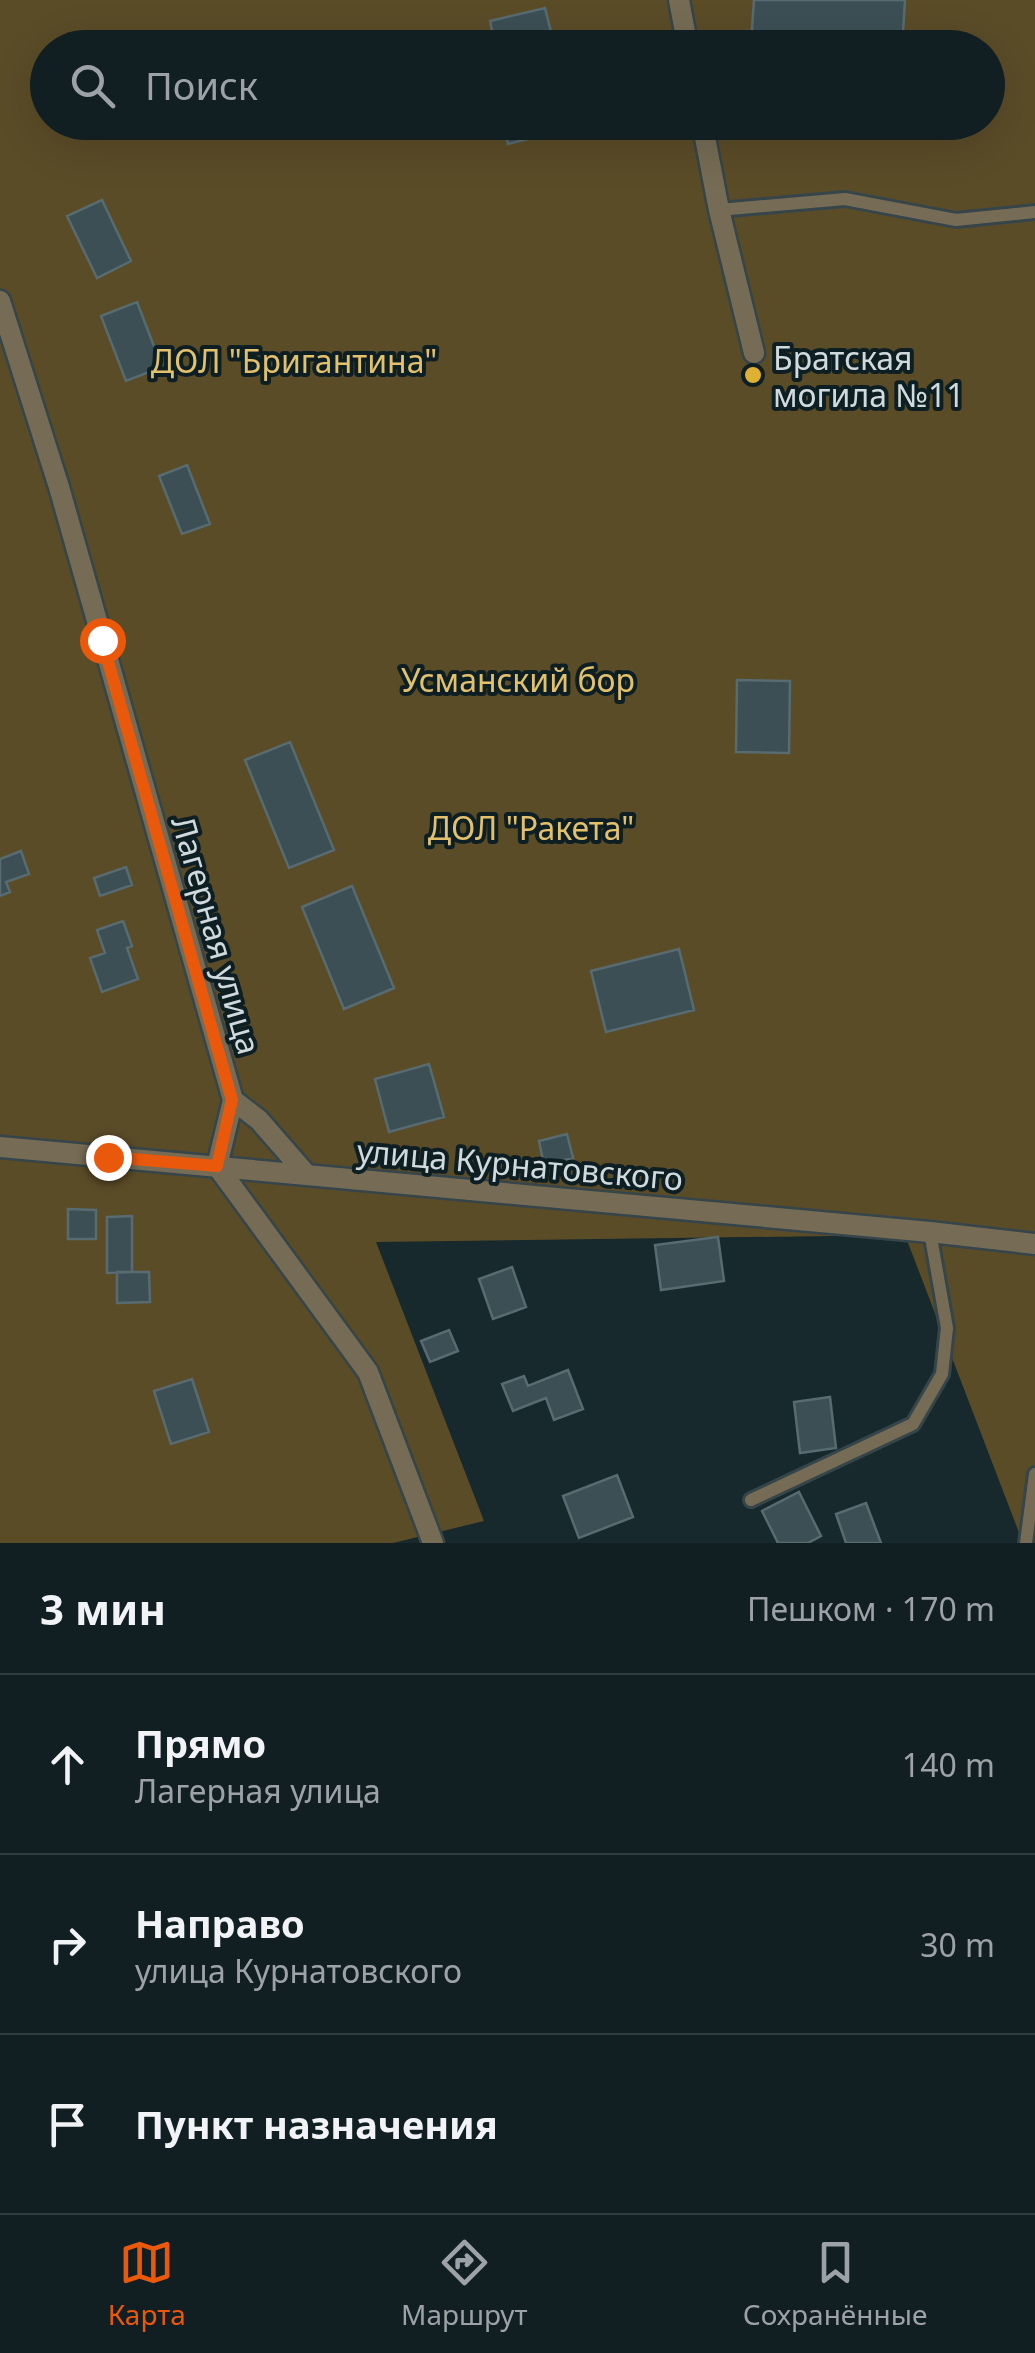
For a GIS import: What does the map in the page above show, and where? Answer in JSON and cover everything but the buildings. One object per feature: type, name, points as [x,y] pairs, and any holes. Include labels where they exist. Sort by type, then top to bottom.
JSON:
[{"type":"street","points":[[679,0],[685,30]]},
{"type":"street","points":[[705,140],[754,354]]},
{"type":"street","name":"Лагерная улица","points":[[0,302],[59,487],[232,1100],[217,1166]]},
{"type":"street","points":[[232,1100],[259,1120],[306,1174]]},
{"type":"street","name":"улица Курнатовского","points":[[0,1147],[1035,1244]]},
{"type":"street","points":[[217,1166],[368,1372],[434,1543]]},
{"type":"lane","points":[[719,210],[845,200],[956,220],[1035,212]]},
{"type":"lane","points":[[751,1500],[913,1424],[942,1374],[946,1328],[930,1232]]},
{"type":"lane","points":[[1026,1543],[1035,1474]]},
{"type":"green space","name":"Усманский бор","points":[[0,0],[1035,0],[1035,1543],[1023,1543],[905,1235],[376,1242],[484,1521],[393,1543],[0,1543]]},
{"type":"place","name":"Братская могила №11","points":[[753,375]]},
{"type":"route","points":[[102,640],[232,1100],[217,1166],[108,1157]]},
{"type":"park label","name":"ДОЛ \"Бригантина\"","points":[[294,360]]},
{"type":"park label","name":"ДОЛ \"Ракета\"","points":[[531,827]]}]
